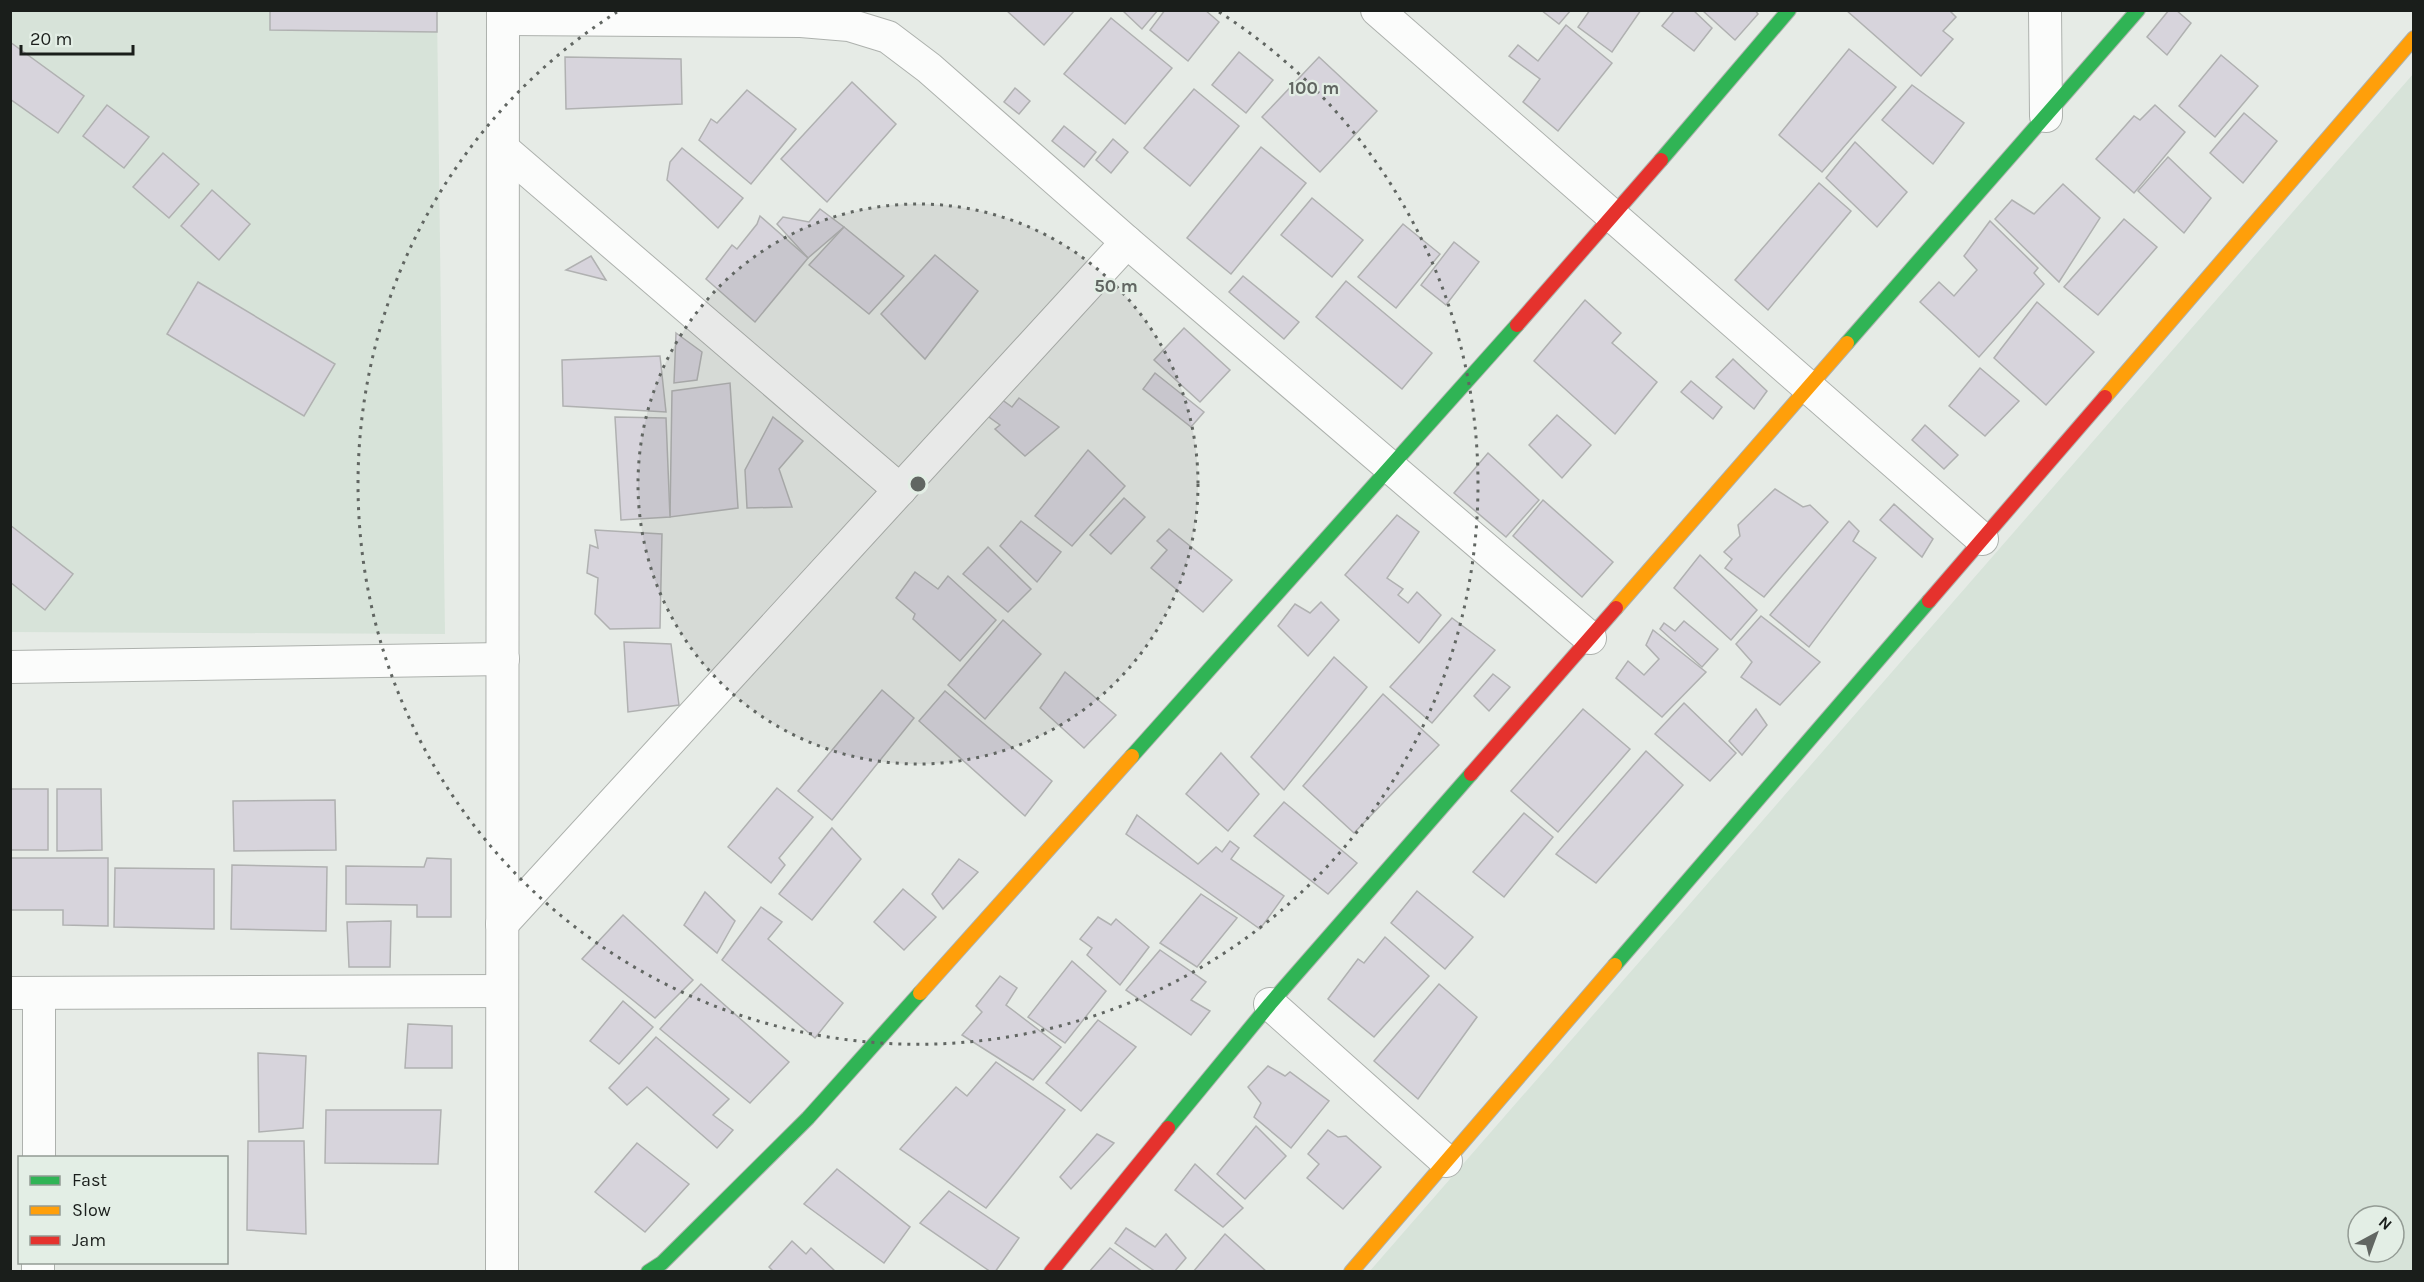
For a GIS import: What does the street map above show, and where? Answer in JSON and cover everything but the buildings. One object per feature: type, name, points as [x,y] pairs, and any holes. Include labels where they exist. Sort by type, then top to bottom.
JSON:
[{"type":"street","points":[[1377,10],[1982,539]]},
{"type":"street","points":[[648,1272],[662,1263],[808,1118],[1390,469],[1613,217],[1789,10]]},
{"type":"street","points":[[2045,10],[2046,116]]},
{"type":"street","points":[[1051,1272],[1270,1004],[2138,10]]},
{"type":"street","points":[[502,1272],[503,15],[801,21],[849,25],[888,37],[929,69],[1390,469],[1590,638]]},
{"type":"street","points":[[1351,1272],[2414,38]]},
{"type":"street","points":[[503,148],[900,490]]},
{"type":"street","points":[[502,924],[1127,242]]},
{"type":"street","points":[[10,667],[503,659]]},
{"type":"street","points":[[39,1156],[25,993],[502,991]]},
{"type":"street","points":[[1270,1004],[1446,1161]]},
{"type":"shaded area","points":[[11,11],[437,11],[445,634],[11,632]]},
{"type":"shaded area","points":[[2413,74],[2413,1271],[1369,1272]]},
{"type":"traffic: fast","points":[[1661,160],[1789,10]]},
{"type":"traffic: fast","points":[[1847,343],[2138,10]]},
{"type":"traffic: fast","points":[[1132,756],[1517,325]]},
{"type":"traffic: fast","points":[[1615,965],[1929,601]]},
{"type":"traffic: fast","points":[[1168,1128],[1270,1004],[1471,774]]},
{"type":"traffic: fast","points":[[648,1272],[662,1263],[808,1118],[920,993]]},
{"type":"traffic: slow","points":[[2105,397],[2414,38]]},
{"type":"traffic: slow","points":[[1616,608],[1847,343]]},
{"type":"traffic: slow","points":[[920,993],[1132,756]]},
{"type":"traffic: slow","points":[[1351,1272],[1615,965]]},
{"type":"traffic: jam","points":[[1517,325],[1661,160]]},
{"type":"traffic: jam","points":[[1929,601],[2105,397]]},
{"type":"traffic: jam","points":[[1471,774],[1616,608]]},
{"type":"traffic: jam","points":[[1051,1272],[1168,1128]]}]
